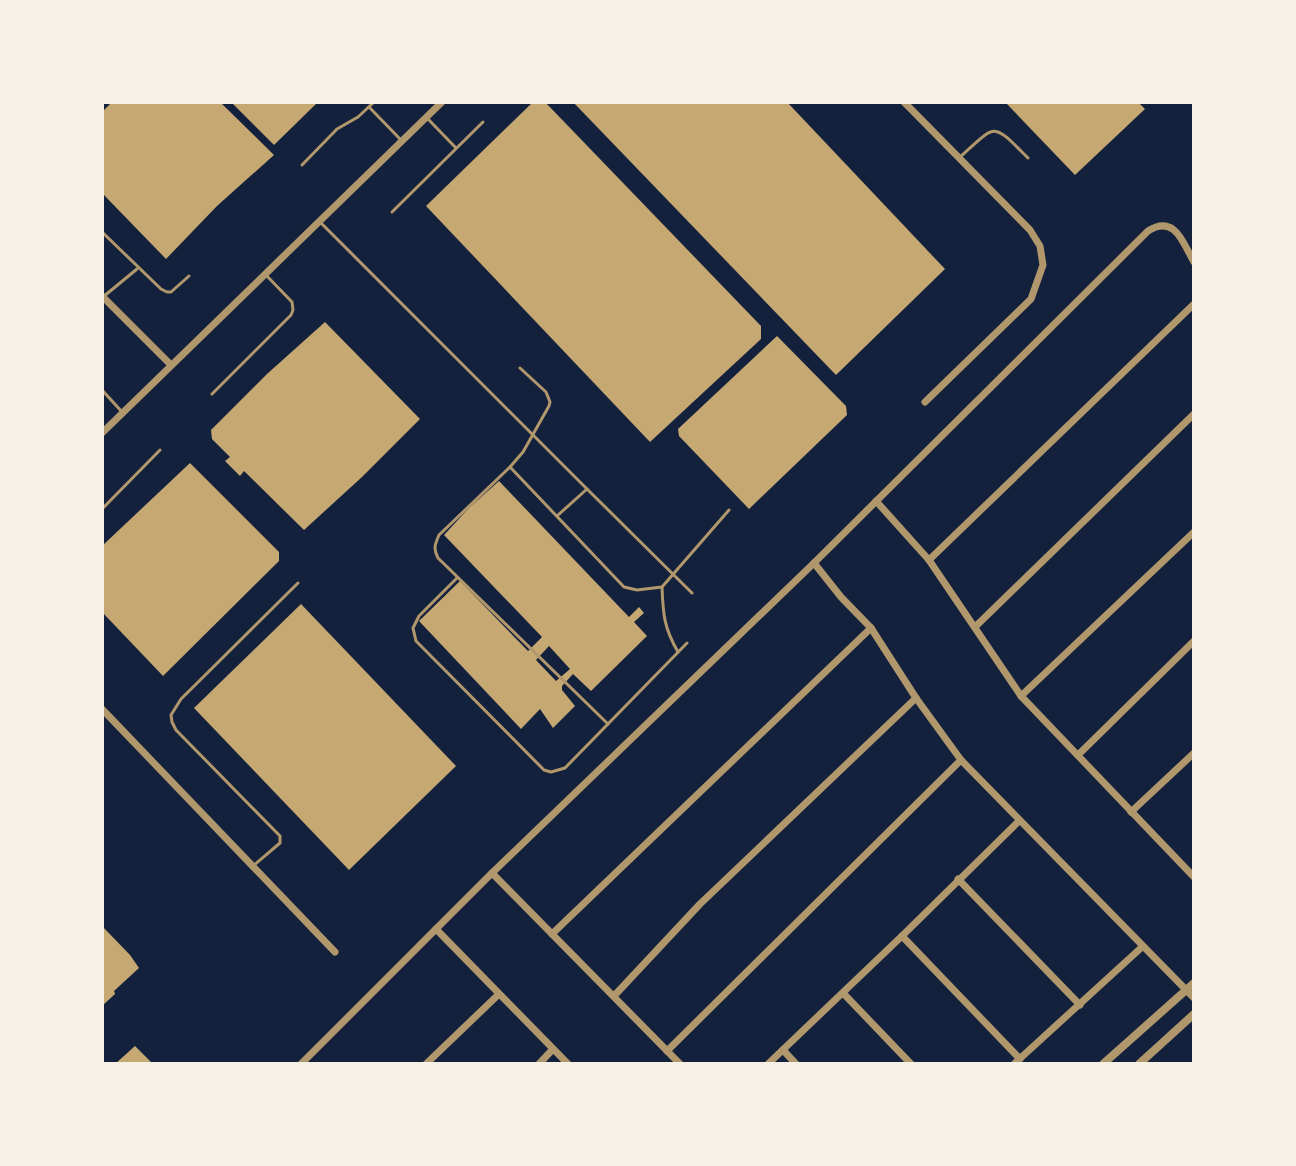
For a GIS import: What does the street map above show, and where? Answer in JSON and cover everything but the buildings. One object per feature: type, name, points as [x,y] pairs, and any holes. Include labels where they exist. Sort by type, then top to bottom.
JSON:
[{"type":"street","points":[[102,433],[442,102]]},
{"type":"street","points":[[904,102],[1030,230],[1040,246],[1043,265],[1031,299],[925,402]]},
{"type":"street","points":[[301,1064],[492,873],[814,563],[1148,231],[1159,225],[1171,227],[1194,262]]},
{"type":"street","points":[[102,296],[171,365]]},
{"type":"street","points":[[929,560],[1194,304]]},
{"type":"street","points":[[975,627],[1194,414]]},
{"type":"street","points":[[876,501],[929,560],[1021,696],[1194,877]]},
{"type":"street","points":[[1021,696],[1194,532]]},
{"type":"street","points":[[814,563],[871,628],[961,760],[1194,998]]},
{"type":"street","points":[[552,934],[871,628]]},
{"type":"street","points":[[1078,755],[1194,641]]},
{"type":"street","points":[[614,996],[700,904],[916,698]]},
{"type":"street","points":[[102,709],[335,952]]},
{"type":"street","points":[[1131,812],[1193,755]]},
{"type":"street","points":[[667,1051],[961,760]]},
{"type":"street","points":[[768,1064],[1019,821]]},
{"type":"street","points":[[492,873],[680,1064]]},
{"type":"street","points":[[958,879],[1080,1005]]},
{"type":"street","points":[[436,929],[568,1064]]},
{"type":"street","points":[[902,936],[1017,1062],[1142,947]]},
{"type":"street","points":[[1103,1064],[1194,983]]},
{"type":"street","points":[[843,993],[911,1064]]},
{"type":"street","points":[[426,1064],[499,994]]},
{"type":"street","points":[[1139,1064],[1194,1014]]},
{"type":"street","points":[[1185,1023],[1194,1029]]},
{"type":"street","points":[[539,1064],[553,1049]]},
{"type":"street","points":[[783,1050],[796,1064]]},
{"type":"lane","points":[[302,165],[337,129],[358,117],[374,102]]},
{"type":"lane","points":[[369,107],[402,141]]},
{"type":"lane","points":[[426,118],[456,148]]},
{"type":"lane","points":[[392,212],[483,122]]},
{"type":"lane","points":[[959,158],[988,132],[995,130],[1003,133],[1028,158]]},
{"type":"lane","points":[[319,221],[692,593]]},
{"type":"lane","points":[[102,232],[161,289],[171,292],[189,276]]},
{"type":"lane","points":[[102,296],[138,268]]},
{"type":"lane","points":[[212,394],[293,310],[292,302],[265,274]]},
{"type":"lane","points":[[520,368],[546,392],[550,402],[523,452],[439,535],[435,552],[457,578],[608,724]]},
{"type":"lane","points":[[102,390],[123,413]]},
{"type":"lane","points":[[102,509],[160,450]]},
{"type":"lane","points":[[510,467],[624,587],[637,590],[662,587],[729,510]]},
{"type":"lane","points":[[556,517],[587,489]]},
{"type":"lane","points":[[457,578],[419,616],[413,628],[416,641],[544,770],[551,772],[565,768],[687,643]]},
{"type":"lane","points":[[253,866],[280,843],[280,836],[176,730],[171,715],[181,699],[298,583]]},
{"type":"lane","points":[[662,587],[663,619],[678,652]]}]
